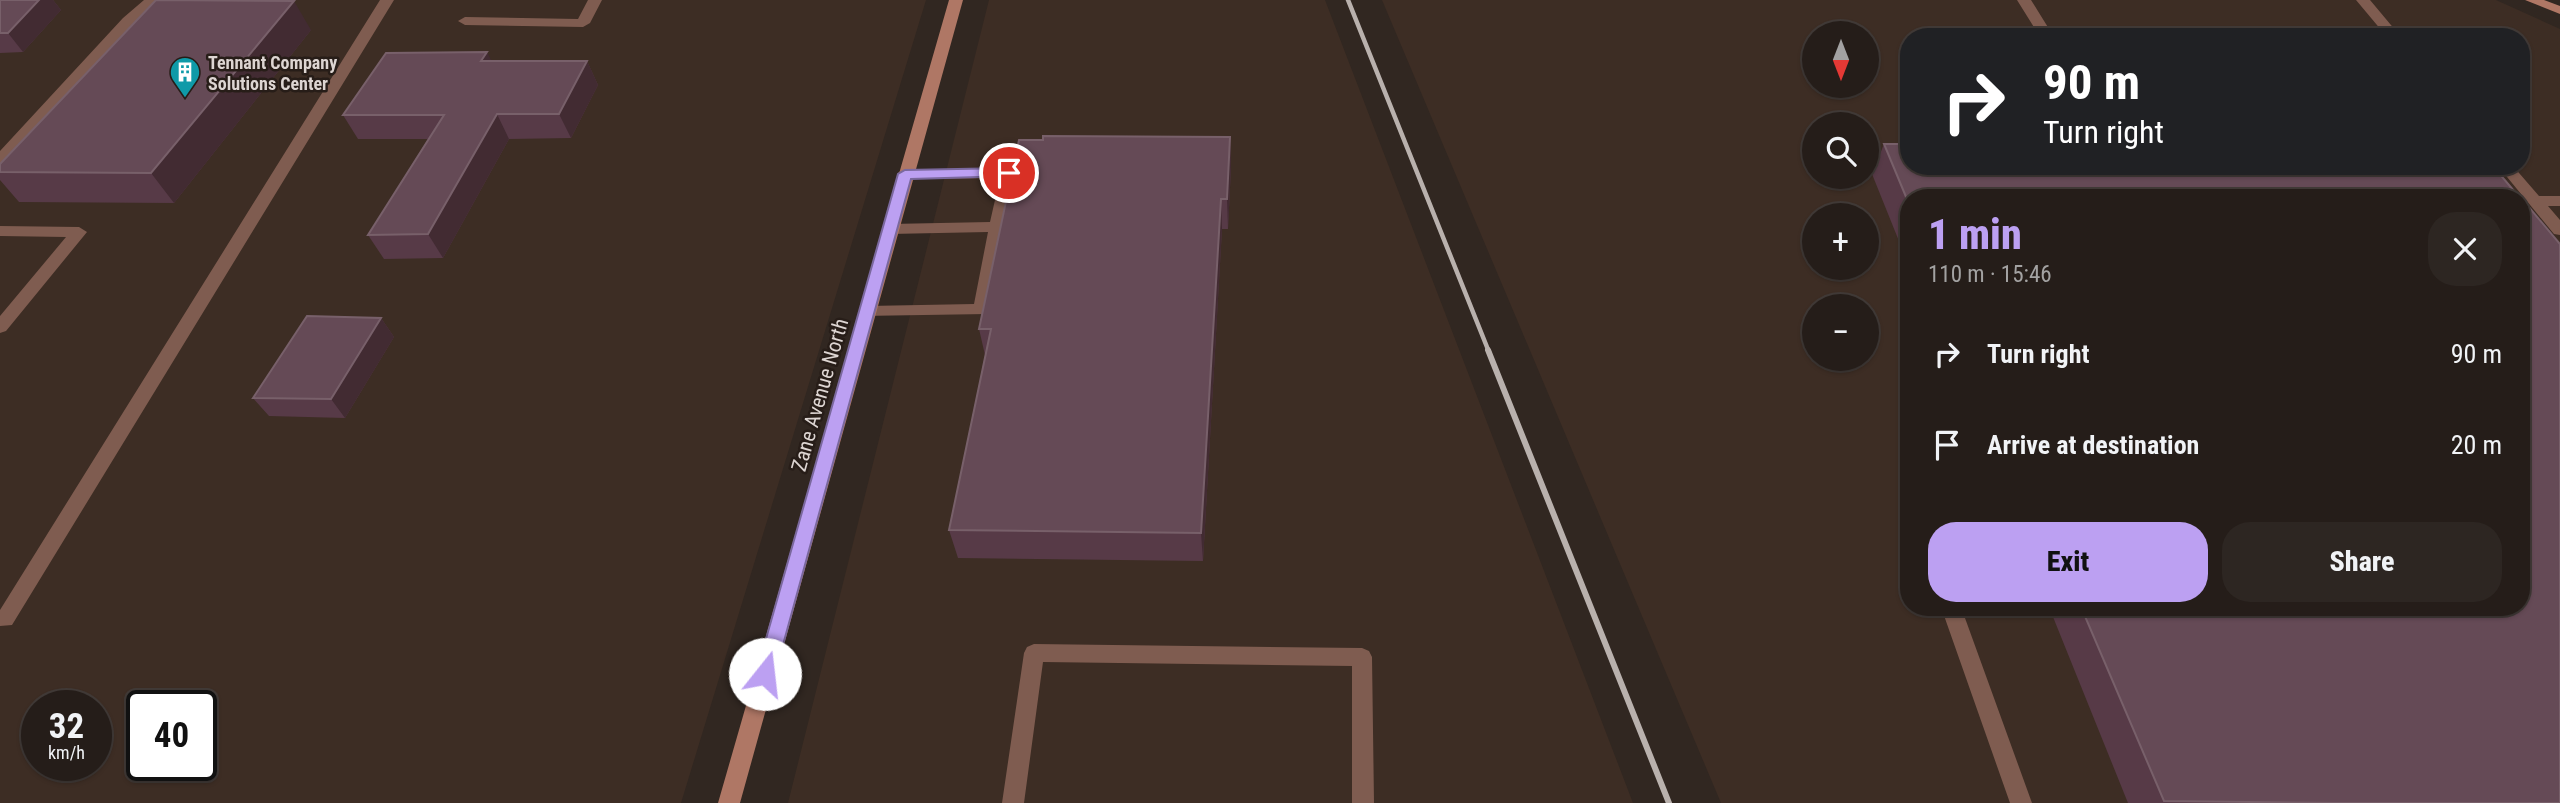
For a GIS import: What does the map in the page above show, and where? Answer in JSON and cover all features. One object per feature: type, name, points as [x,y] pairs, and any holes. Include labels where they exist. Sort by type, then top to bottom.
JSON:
[{"type":"street","name":"Zane Avenue North","points":[[729,803],[956,0]]},
{"type":"street","points":[[2532,0],[2560,10]]},
{"type":"lane","points":[[0,160],[128,21],[152,0]]},
{"type":"lane","points":[[5,619],[387,0]]},
{"type":"lane","points":[[465,21],[583,23],[595,0]]},
{"type":"lane","points":[[2024,0],[2041,28]]},
{"type":"lane","points":[[2363,0],[2386,28]]},
{"type":"lane","points":[[867,312],[981,310],[1009,173],[905,174]]},
{"type":"lane","points":[[2513,175],[2525,189]]},
{"type":"lane","points":[[2530,195],[2560,230]]},
{"type":"lane","points":[[2535,201],[2560,201]]},
{"type":"lane","points":[[890,229],[997,227]]},
{"type":"lane","points":[[0,231],[79,232],[0,327]]},
{"type":"lane","points":[[1954,616],[2021,803]]},
{"type":"lane","points":[[1013,803],[1034,653],[1048,653],[1362,657],[1363,803]]},
{"type":"shaded area","points":[[0,0],[926,0],[681,803],[0,803]]},
{"type":"shaded area","points":[[989,0],[1325,0],[1633,803],[788,803]]},
{"type":"shaded area","points":[[1382,0],[2496,0],[2560,29],[2560,803],[1721,803]]},
{"type":"building","points":[[0,0],[39,0],[8,33],[0,33]]},
{"type":"building","points":[[156,0],[294,1],[151,173],[0,172],[0,164]]},
{"type":"building","points":[[487,52],[481,61],[587,61],[559,114],[497,114],[428,234],[368,235],[444,115],[343,115],[386,53]]},
{"type":"building","points":[[1043,136],[1230,137],[1227,199],[1221,199],[1201,533],[949,530],[991,329],[979,329],[1019,140],[1043,140]]},
{"type":"building","points":[[1884,144],[1900,144],[1900,175],[2501,175],[2512,189],[1903,189]]},
{"type":"building","points":[[2530,208],[2560,244],[2560,803],[2164,801],[2085,616],[2530,616]]},
{"type":"building","points":[[307,316],[381,318],[331,399],[253,398]]},
{"type":"railway","points":[[1348,0],[1489,352]]},
{"type":"railway","points":[[1488,350],[1669,803]]},
{"type":"place","name":"Tennant Company Solutions Center","points":[[185,99]]},
{"type":"route","points":[[765,674],[905,174],[1009,173]]}]
